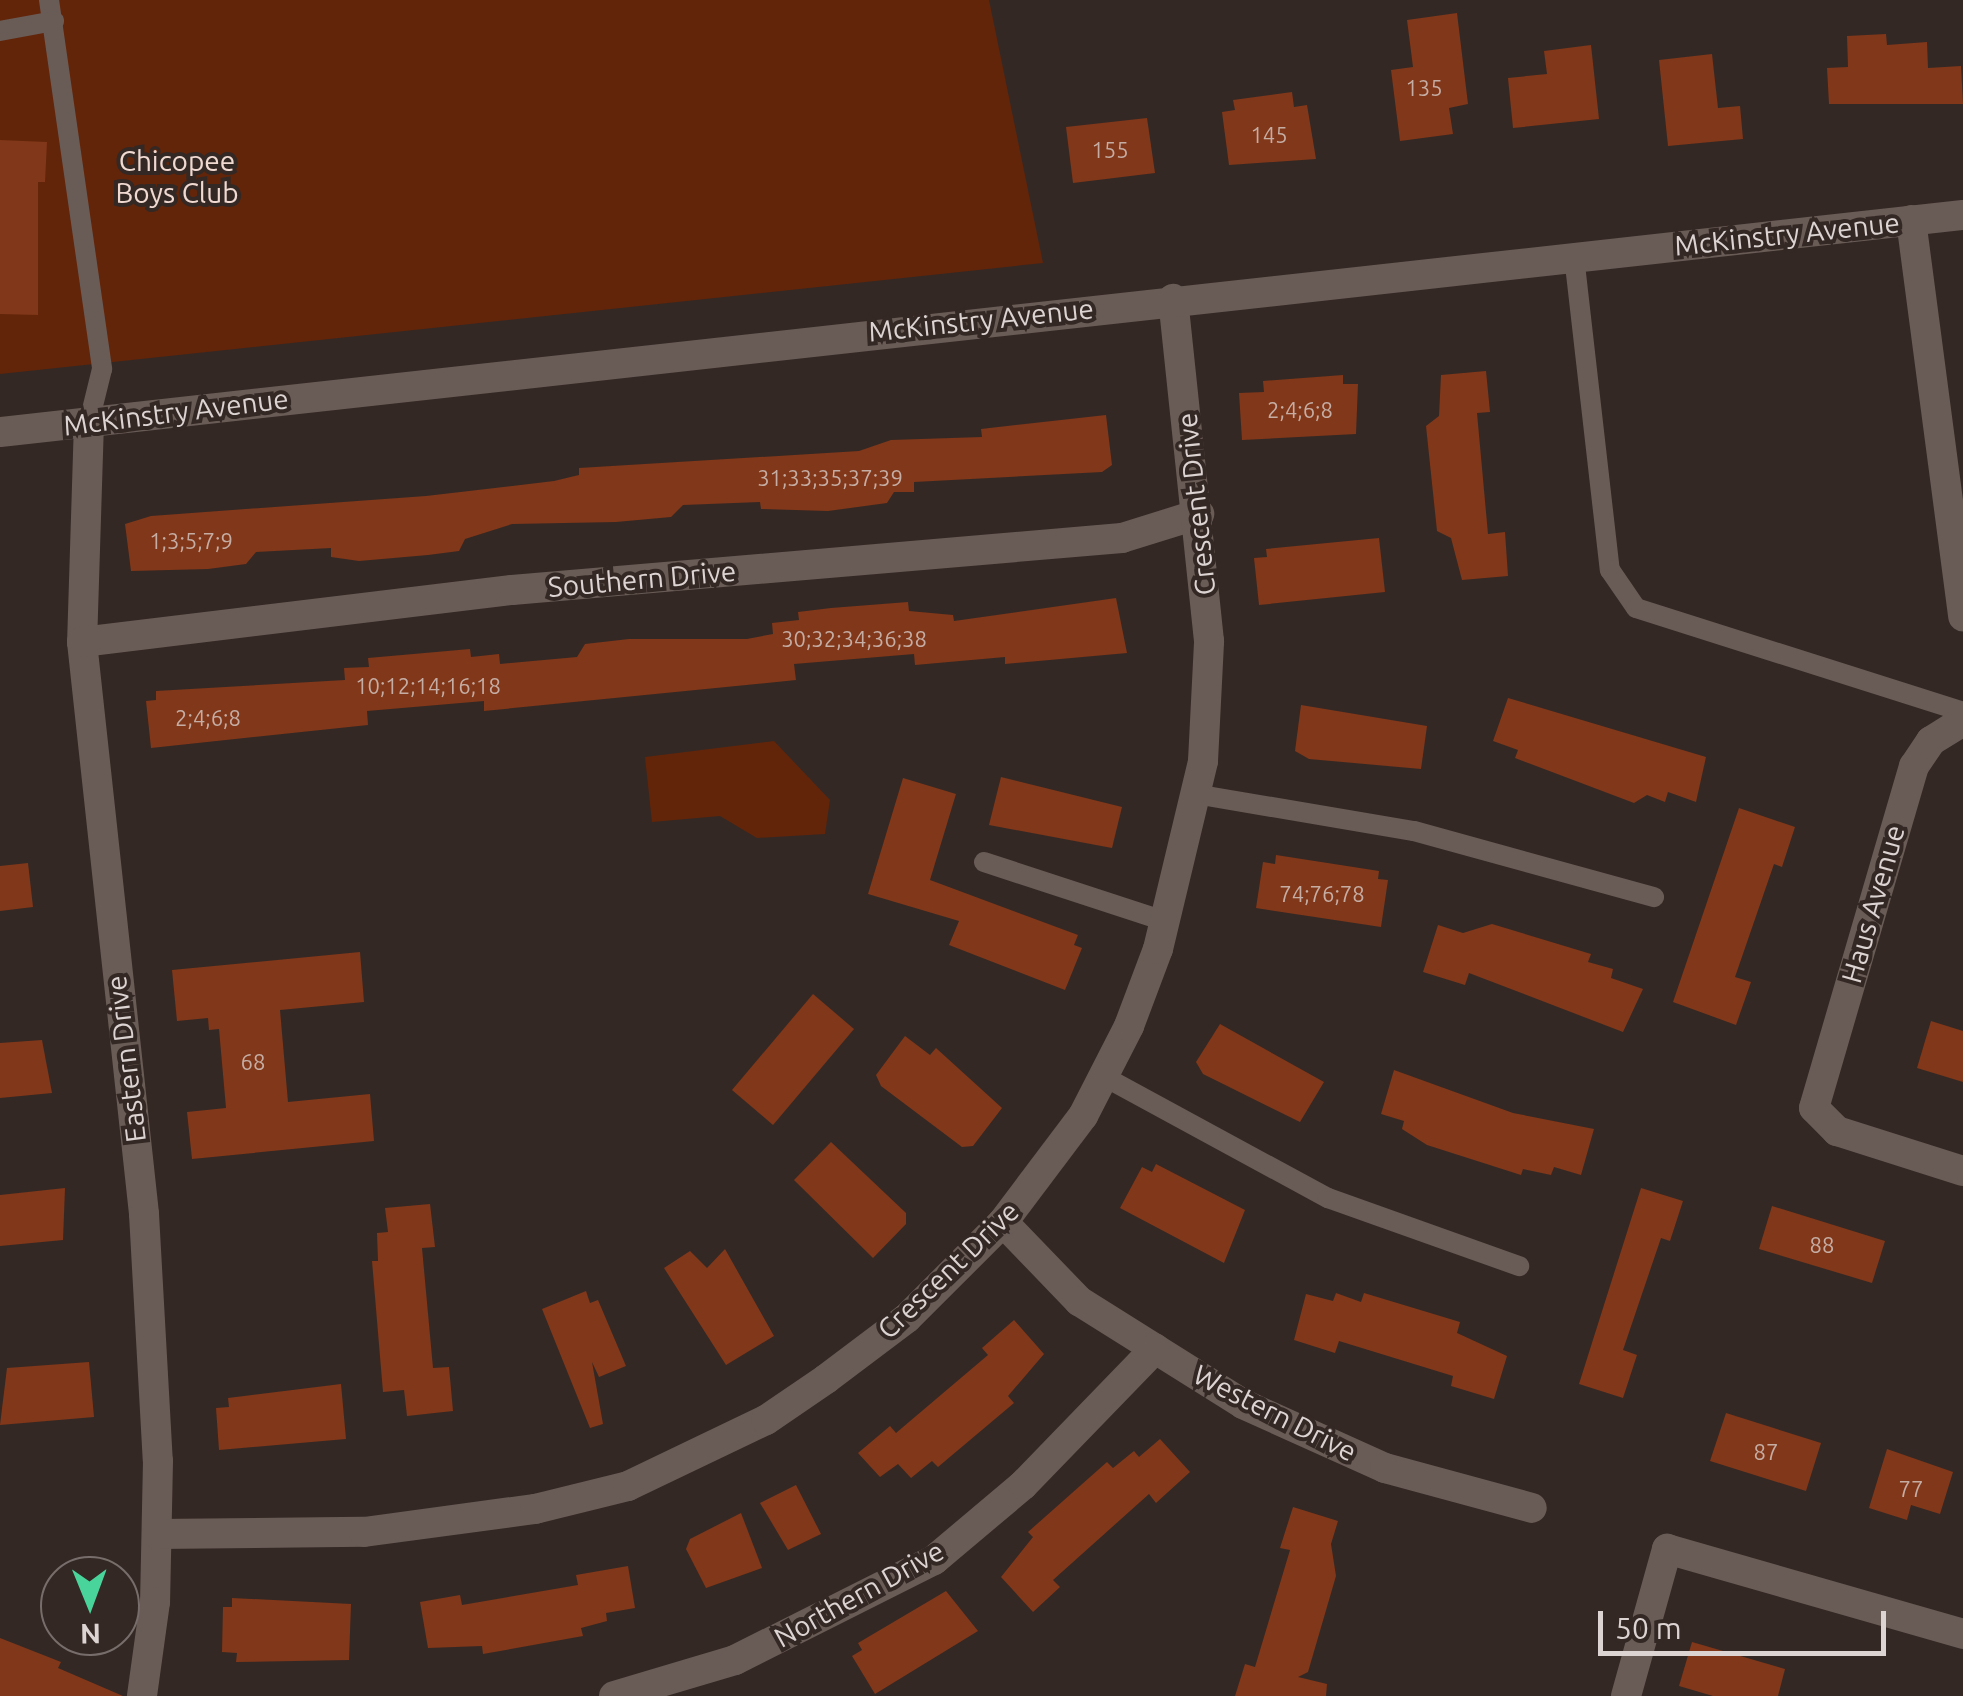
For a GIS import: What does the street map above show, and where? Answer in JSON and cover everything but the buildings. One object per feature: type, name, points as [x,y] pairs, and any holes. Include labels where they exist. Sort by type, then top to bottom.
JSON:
[{"type":"street","name":"McKinstry Avenue","points":[[0,432],[1963,215]]},
{"type":"street","points":[[1911,220],[1962,610]]},
{"type":"street","name":"Crescent Drive","points":[[157,1534],[364,1532],[472,1520],[628,1486],[766,1420],[826,1379],[907,1318],[1003,1222],[1083,1116],[1104,1076],[1164,921],[1195,794],[1209,640],[1199,514],[1173,300]]},
{"type":"street","name":"Eastern Drive","points":[[88,422],[82,642],[144,1214],[157,1534],[142,1696]]},
{"type":"street","name":"Southern Drive","points":[[82,642],[512,590],[1122,538],[1199,514]]},
{"type":"street","name":"Haus Avenue","points":[[1963,721],[1931,741],[1914,766],[1814,1108],[1836,1131],[1963,1172]]},
{"type":"street","name":"Western Drive","points":[[1003,1222],[1080,1301],[1243,1404],[1385,1468],[1532,1508]]},
{"type":"street","name":"Northern Drive","points":[[614,1696],[735,1660],[934,1560],[1023,1485],[1155,1349]]},
{"type":"street","points":[[1626,1696],[1668,1549],[1963,1634]]},
{"type":"lane","points":[[0,31],[51,10],[102,368],[88,422]]},
{"type":"lane","points":[[1574,256],[1610,570],[1636,608],[1963,712]]},
{"type":"lane","points":[[1195,794],[1414,831],[1654,897]]},
{"type":"lane","points":[[984,862],[1164,921]]},
{"type":"lane","points":[[1104,1076],[1328,1198],[1519,1266]]},
{"type":"green space","name":"Chicopee Boys Club","points":[[0,0],[989,0],[1043,263],[0,374]]},
{"type":"green space","points":[[774,741],[830,800],[825,834],[757,838],[720,816],[652,822],[645,757]]}]
